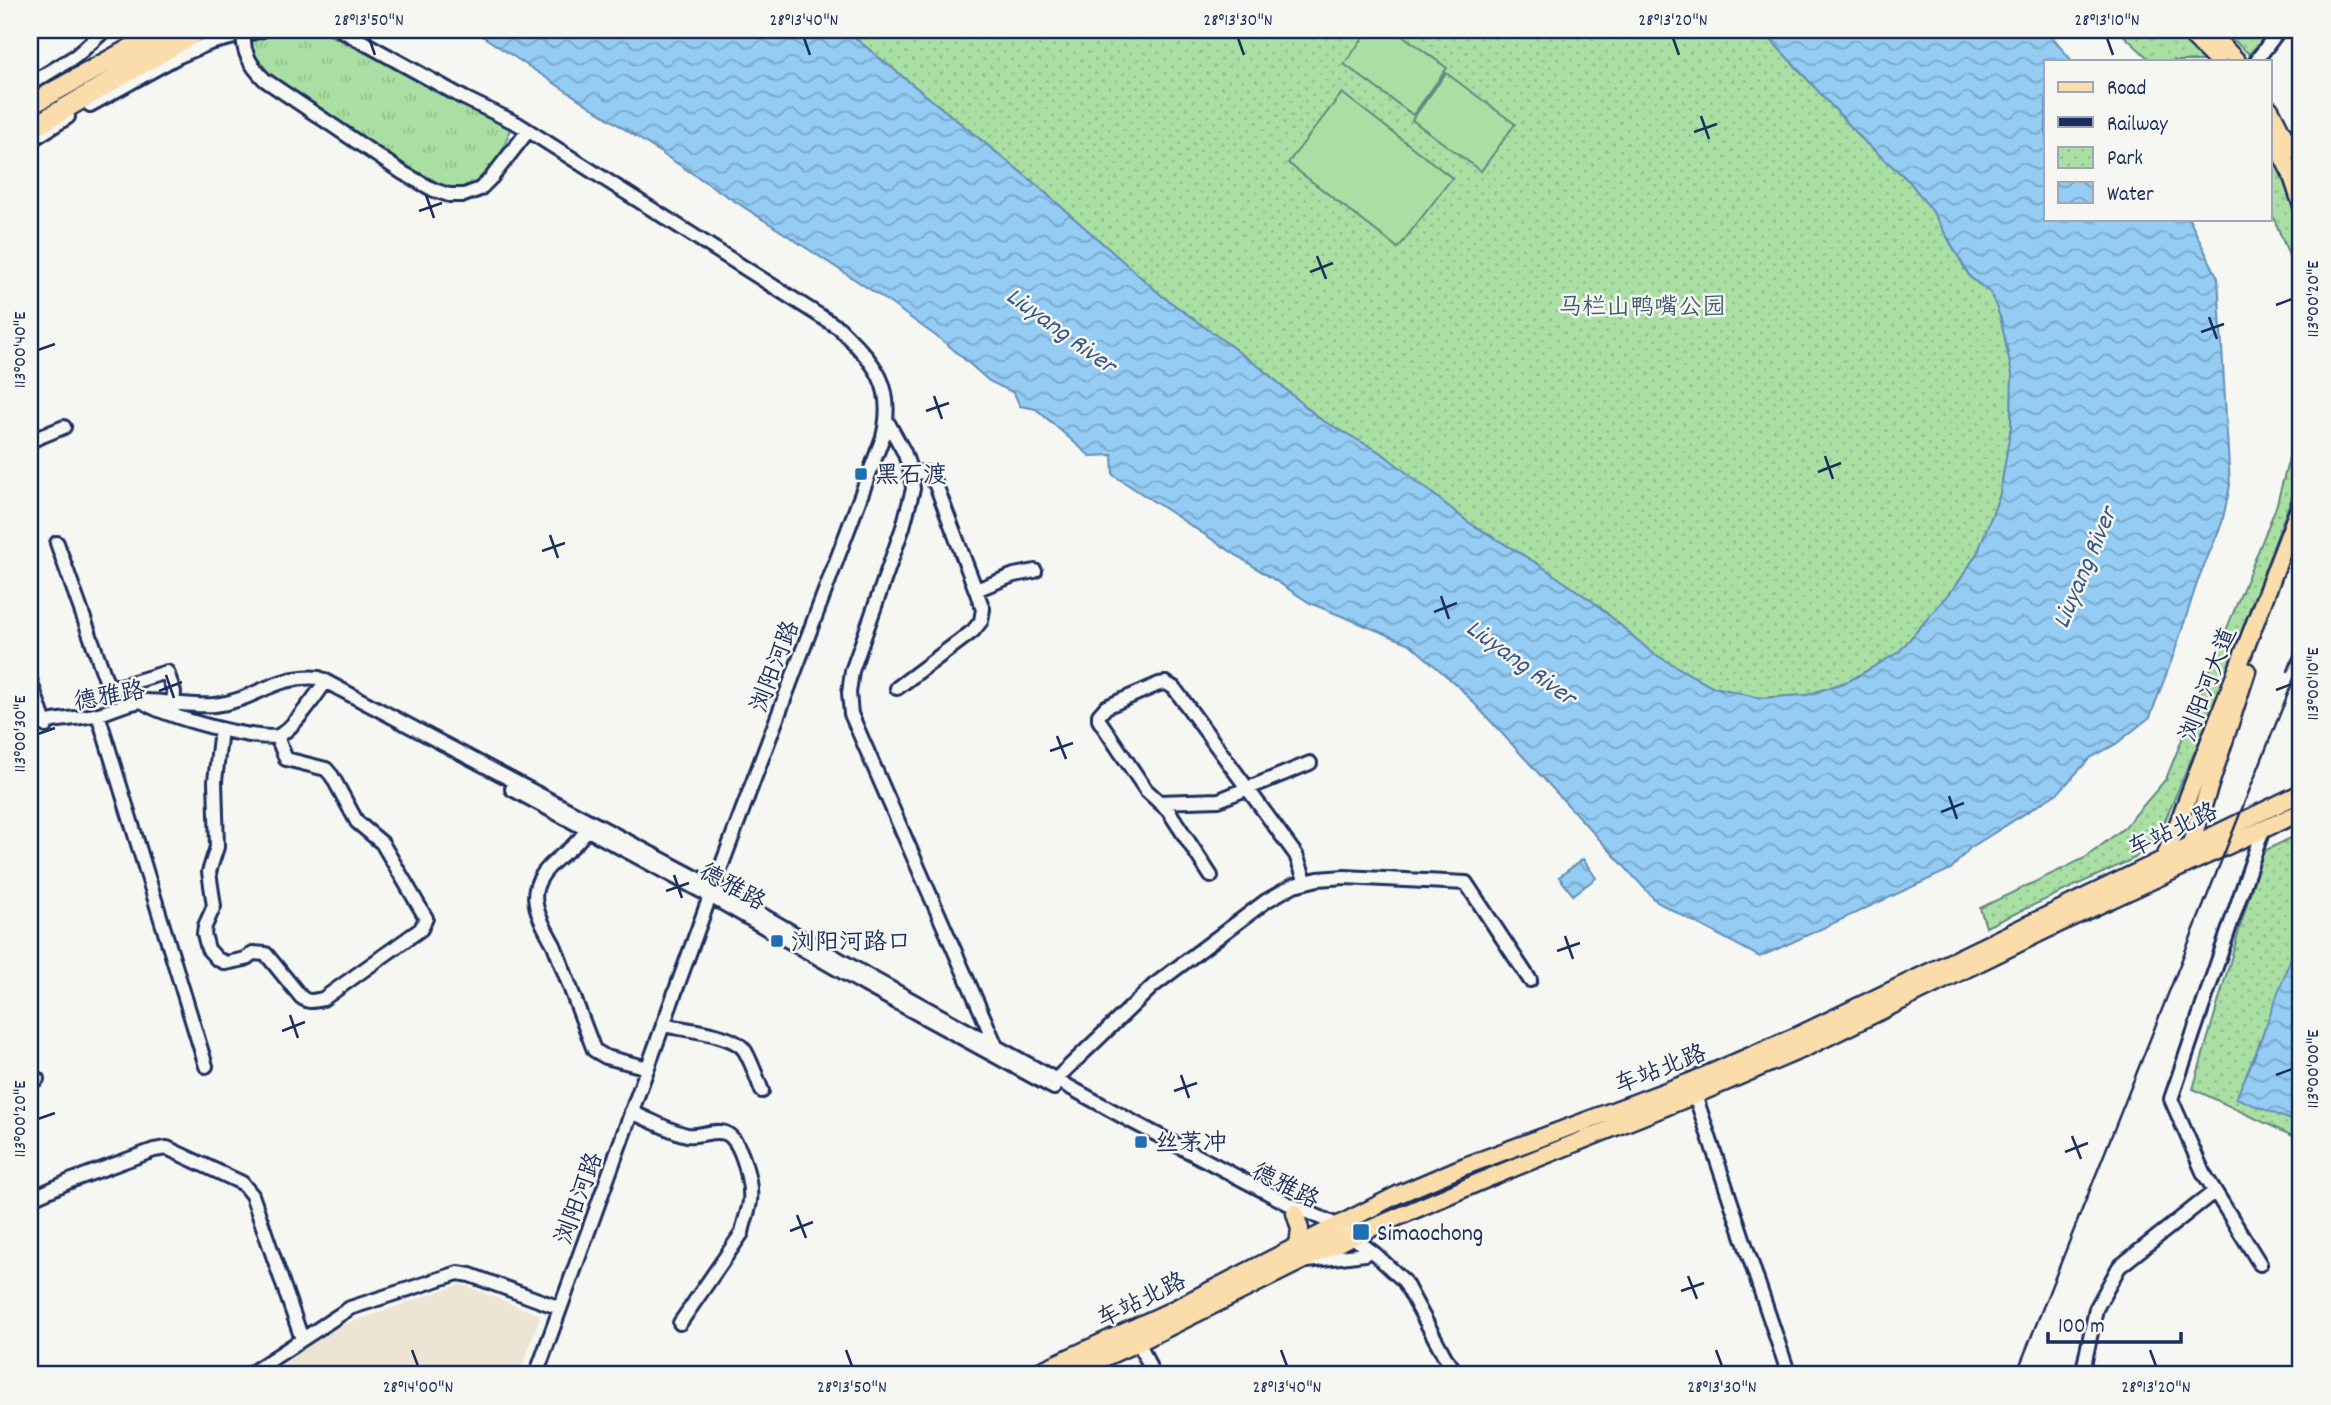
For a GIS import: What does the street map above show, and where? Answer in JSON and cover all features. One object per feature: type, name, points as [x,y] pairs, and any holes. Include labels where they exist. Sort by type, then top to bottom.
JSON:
[{"type":"highway","points":[[30,105],[164,30]]},
{"type":"highway","points":[[30,129],[199,30]]},
{"type":"highway","points":[[30,97],[141,43]]},
{"type":"main road","points":[[2186,30],[2216,60]]},
{"type":"main road","points":[[2207,30],[2236,60]]},
{"type":"main road","points":[[2272,114],[2301,175]]},
{"type":"main road","points":[[2272,136],[2291,173],[2301,203]]},
{"type":"main road","name":"浏阳河大道","points":[[2153,880],[2166,856],[2301,503]]},
{"type":"main road","name":"浏阳河大道","points":[[2180,867],[2190,847],[2245,677],[2301,528]]},
{"type":"main road","name":"车站北路","points":[[1066,1375],[1304,1262],[1397,1195],[1465,1166],[1690,1082],[1799,1035],[2301,793]]},
{"type":"main road","name":"车站北路","points":[[1031,1375],[1166,1313],[1298,1246],[1341,1233],[1491,1177],[1805,1048],[2052,927],[2301,812]]},
{"type":"main road","points":[[1295,1213],[1300,1229],[1298,1246]]},
{"type":"street","points":[[30,84],[76,57],[105,30]]},
{"type":"street","points":[[245,30],[245,49],[249,62],[265,80],[419,183],[449,195],[464,195],[480,189],[528,131]]},
{"type":"street","points":[[30,141],[177,57],[210,43],[263,30]]},
{"type":"street","name":"浏阳河路","points":[[341,30],[528,131],[839,328],[877,370],[887,401],[887,421],[883,437],[712,892],[536,1375]]},
{"type":"street","points":[[2257,60],[2279,30]]},
{"type":"street","points":[[887,421],[898,438],[911,472],[913,489],[903,527],[852,671],[849,693],[851,714],[998,1048]]},
{"type":"street","points":[[30,441],[64,427]]},
{"type":"street","points":[[897,688],[978,626],[983,615],[936,485],[927,473],[911,472]]},
{"type":"street","points":[[57,543],[107,683],[117,687],[167,672],[174,692],[173,706]]},
{"type":"street","points":[[976,590],[1014,575],[1035,571]]},
{"type":"street","name":"德雅路","points":[[30,727],[86,722],[98,716],[146,704],[173,706],[225,703],[295,677],[319,678],[324,684]]},
{"type":"street","points":[[30,680],[45,724]]},
{"type":"street","points":[[1211,876],[1168,810],[1146,790],[1099,720],[1099,715],[1106,707],[1166,683],[1174,688],[1296,855],[1306,882]]},
{"type":"street","points":[[146,704],[221,729],[267,738],[276,737],[285,731],[324,684],[712,892]]},
{"type":"street","points":[[98,716],[206,1066]]},
{"type":"street","name":"德雅路","points":[[30,733],[45,724]]},
{"type":"street","points":[[221,729],[215,780],[217,847],[209,872],[214,906],[204,934],[208,949],[217,959],[226,963],[245,959],[253,953],[266,954],[300,997],[307,1002],[313,1002],[323,999],[421,929],[425,918],[382,843],[357,822],[332,776],[326,769],[286,759],[276,737]]},
{"type":"street","points":[[1160,802],[1219,800],[1310,763]]},
{"type":"street","points":[[589,825],[568,851],[546,868],[534,890],[535,900],[545,932],[554,946],[594,1049],[606,1057],[648,1068]]},
{"type":"street","points":[[2260,1264],[2203,1172],[2171,1098],[2263,829]]},
{"type":"street","points":[[1055,1080],[1153,986],[1266,901],[1294,885],[1306,882],[1344,877],[1466,883],[1530,980]]},
{"type":"street","name":"德雅路","points":[[712,892],[1341,1233],[1404,1281],[1445,1357],[1458,1375]]},
{"type":"street","name":"德雅路","points":[[712,892],[1028,1075],[1295,1213],[1341,1233],[1394,1277],[1452,1375]]},
{"type":"street","points":[[663,1026],[726,1037],[736,1042],[744,1049],[762,1091]]},
{"type":"street","points":[[1695,1095],[1789,1375]]},
{"type":"street","points":[[631,1112],[686,1135],[723,1132],[732,1137],[739,1149],[750,1183],[750,1204],[742,1233],[680,1323]]},
{"type":"street","points":[[30,1199],[70,1181],[154,1150],[167,1148],[242,1183],[252,1195],[302,1339]]},
{"type":"street","points":[[2082,1375],[2096,1309],[2119,1267],[2215,1191]]},
{"type":"street","points":[[1304,1262],[1366,1254]]},
{"type":"street","points":[[248,1375],[350,1308],[458,1273],[559,1308]]},
{"type":"street","points":[[1139,1342],[1153,1375]]},
{"type":"shaded area","points":[[461,1284],[540,1315],[520,1375],[268,1375],[334,1328]]},
{"type":"green space","points":[[284,30],[320,30],[511,126],[494,168],[479,184],[469,189],[441,187],[426,180],[269,78],[251,57],[250,40]]},
{"type":"green space","name":"马栏山鸭嘴公园","points":[[845,30],[1762,30],[1866,143],[1909,181],[1933,212],[1970,277],[1991,293],[2001,319],[2012,374],[2011,427],[2000,494],[1978,552],[1958,583],[1899,652],[1849,681],[1807,695],[1760,698],[1710,686],[1651,652],[1596,604],[1541,566],[1468,522],[1383,454],[1320,419],[1262,369],[1162,296],[1033,182]]},
{"type":"green space","points":[[1369,30],[1395,30],[1447,68],[1413,115],[1344,64]]},
{"type":"green space","points":[[2118,30],[2176,30],[2207,60],[2150,60]]},
{"type":"green space","points":[[2222,30],[2273,30],[2249,54]]},
{"type":"green space","points":[[1446,73],[1515,124],[1481,171],[1412,120]]},
{"type":"green space","points":[[1342,93],[1452,178],[1398,248],[1288,163]]},
{"type":"green space","points":[[2272,156],[2301,232],[2301,469],[2209,718],[2159,835],[2135,858],[1986,927],[1980,908],[2085,858],[2125,827],[2166,779],[2276,507],[2292,447],[2298,396],[2297,321],[2291,260],[2272,214]]},
{"type":"green space","points":[[2301,833],[2301,1140],[2193,1089],[2262,852]]},
{"type":"water","name":"Liuyang River","points":[[473,30],[845,30],[1033,182],[1162,296],[1262,369],[1320,419],[1383,454],[1468,522],[1541,566],[1596,604],[1651,652],[1710,686],[1760,698],[1807,695],[1849,681],[1899,652],[1958,583],[1978,552],[2000,494],[2011,427],[2012,374],[2001,319],[1991,293],[1970,277],[1933,212],[1909,181],[1866,143],[1762,30],[2047,30],[2071,60],[2044,60],[2044,220],[2189,220],[2218,278],[2230,486],[2222,523],[2198,580],[2150,717],[2116,744],[2090,758],[2059,792],[1970,848],[1951,869],[1760,957],[1657,902],[1461,689],[1410,644],[1310,603],[1113,475],[1112,455],[1090,456],[1036,409],[1020,406],[1014,393],[989,381],[947,344],[883,298]]},
{"type":"water","points":[[1583,859],[1596,878],[1573,895],[1559,877]]},
{"type":"water","points":[[2295,947],[2301,948],[2301,1124],[2236,1098]]},
{"type":"railway","points":[[2288,671],[2301,638]]},
{"type":"railway","points":[[2016,1375],[2301,661]]},
{"type":"place","name":"黑石渡","points":[[861,474]]},
{"type":"place","name":"浏阳河路口","points":[[777,941]]},
{"type":"place","name":"丝茅冲","points":[[1141,1142]]},
{"type":"place","name":"Simaochong","points":[[1361,1232]]}]
